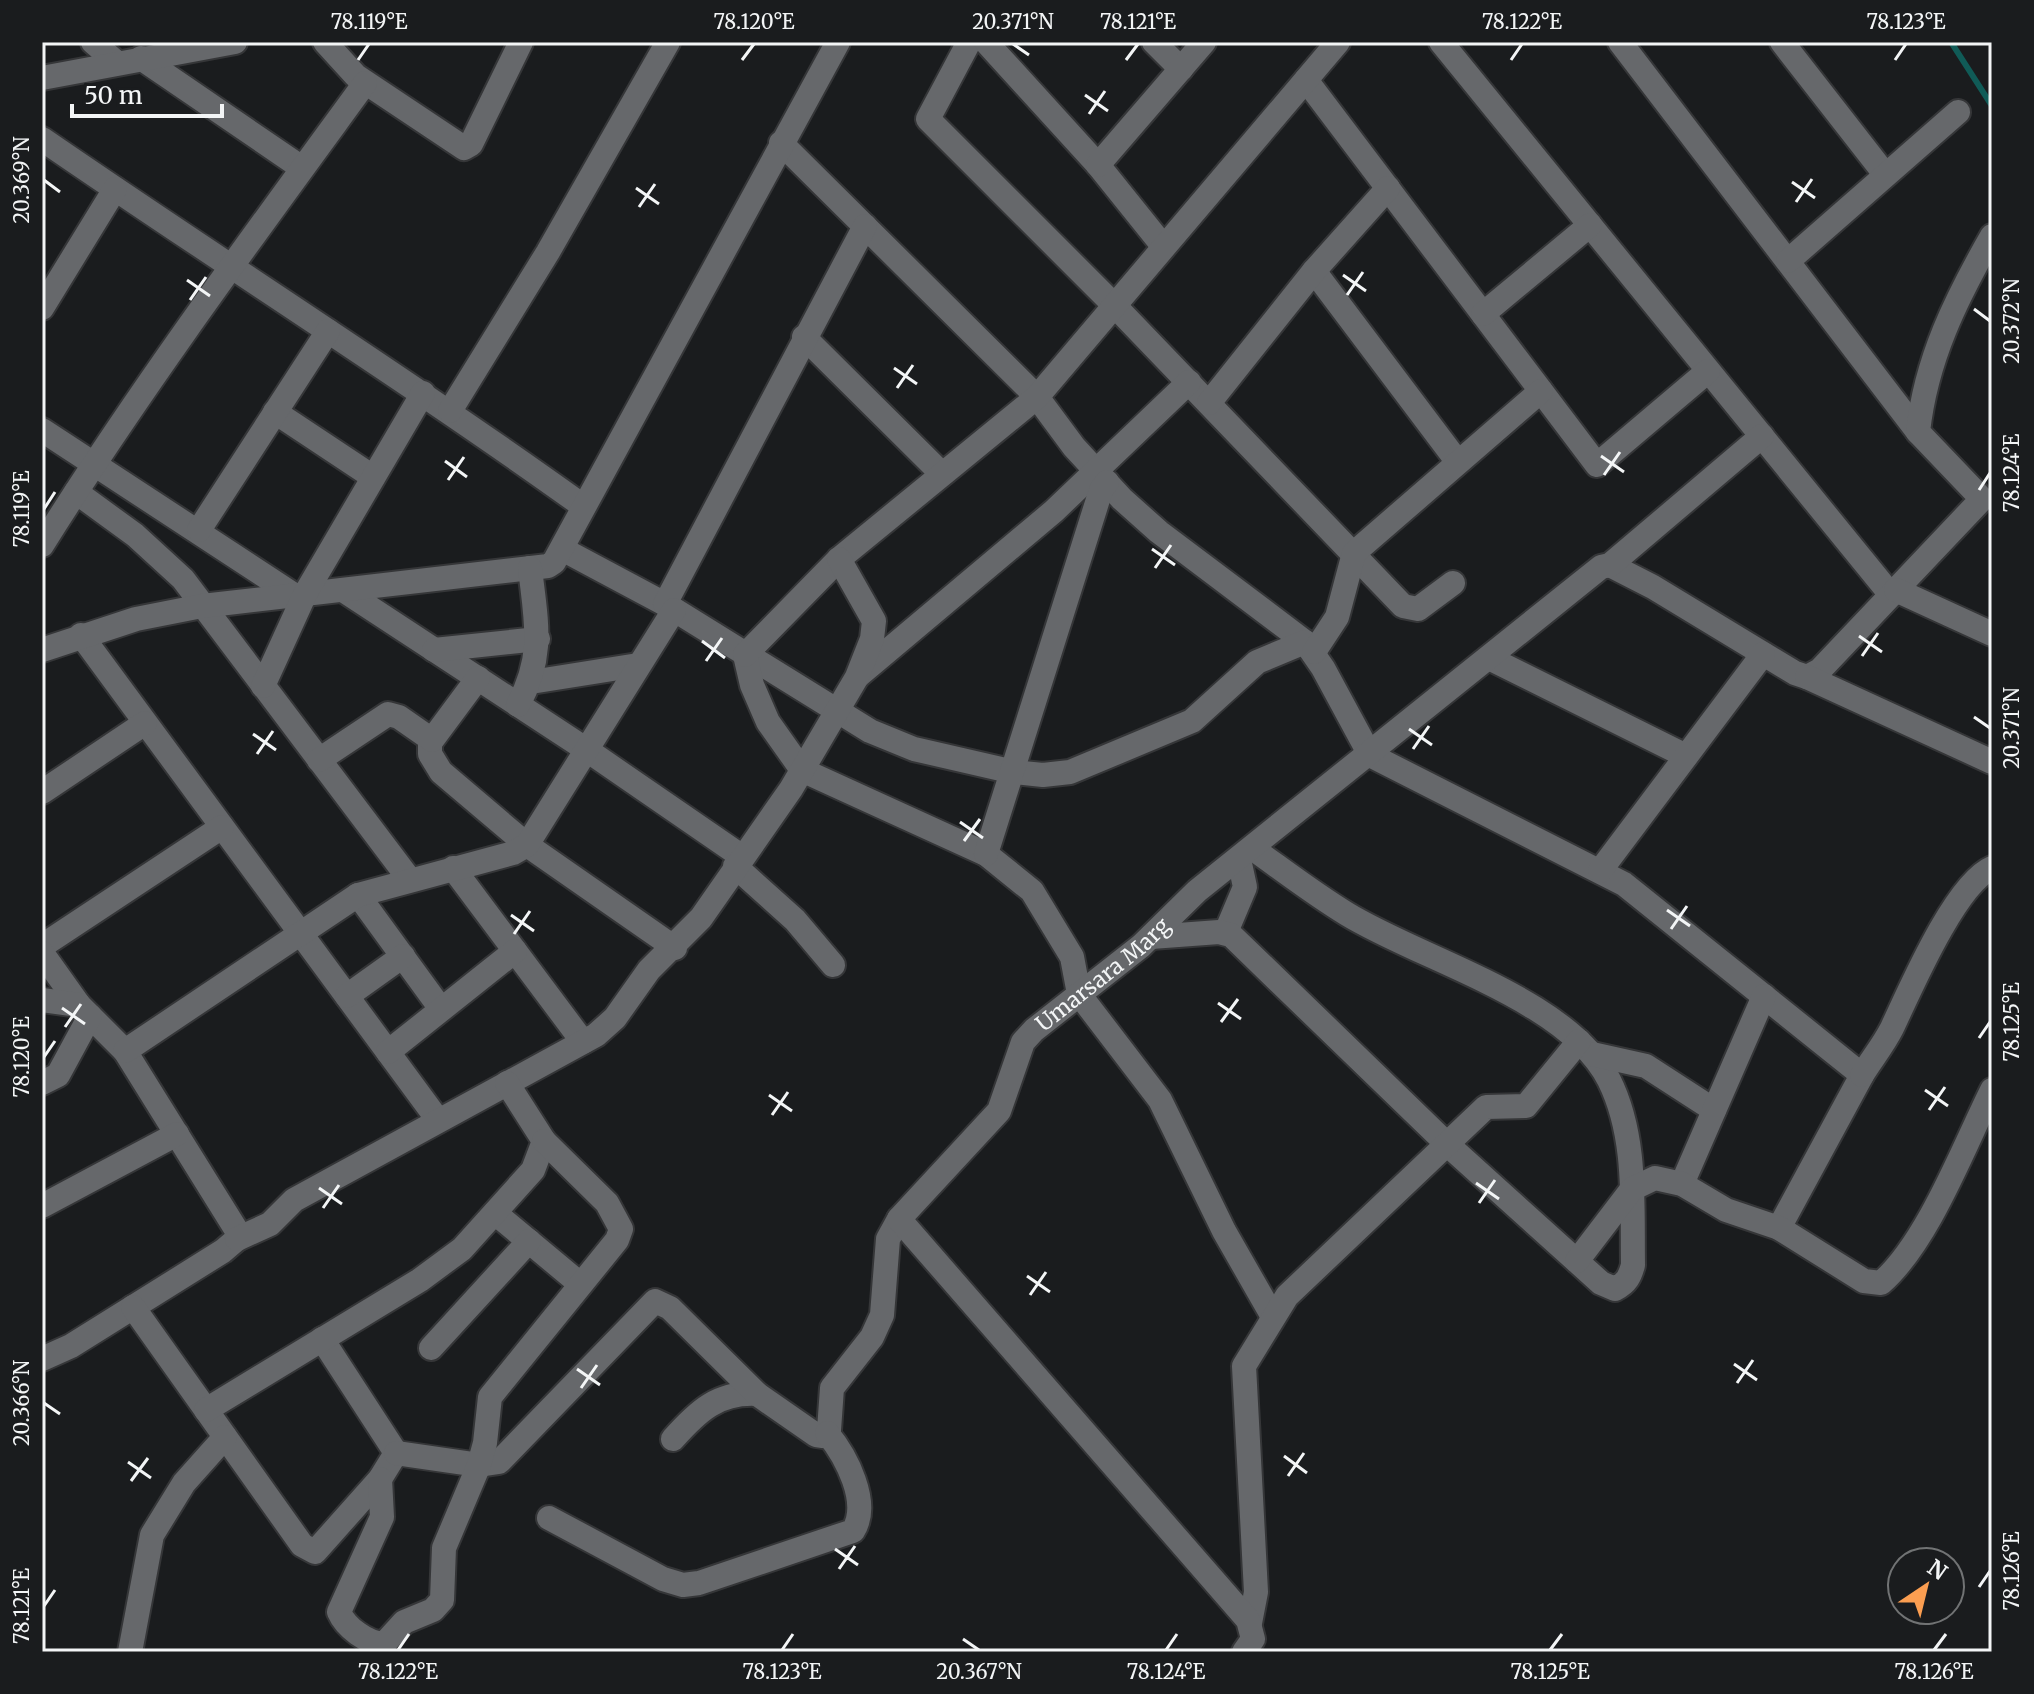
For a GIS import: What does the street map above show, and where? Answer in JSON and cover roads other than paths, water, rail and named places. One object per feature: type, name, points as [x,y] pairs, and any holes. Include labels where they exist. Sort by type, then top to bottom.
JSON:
[{"type":"street","points":[[93,42],[129,60],[302,168]]},
{"type":"street","points":[[42,78],[235,42]]},
{"type":"street","points":[[325,42],[343,65],[365,83],[464,148],[471,144],[521,42]]},
{"type":"street","points":[[450,411],[548,252],[668,42]]},
{"type":"street","points":[[42,650],[81,635],[202,606],[548,566],[562,549],[838,42]]},
{"type":"street","points":[[969,42],[928,119],[1115,306],[1411,611],[1453,583]]},
{"type":"street","points":[[986,42],[1098,165],[1163,246]]},
{"type":"street","points":[[1154,42],[1181,69]]},
{"type":"street","points":[[1098,165],[1204,42]]},
{"type":"street","points":[[745,655],[839,559],[1037,397],[1338,42]]},
{"type":"street","points":[[1441,42],[1893,593],[1992,634]]},
{"type":"street","points":[[1620,42],[1918,432],[1989,497],[1820,670],[1807,677]]},
{"type":"street","points":[[1782,42],[1884,173]]},
{"type":"street","points":[[1306,80],[1597,465],[1708,371]]},
{"type":"street","points":[[42,545],[94,462],[229,268],[365,83]]},
{"type":"street","points":[[1788,261],[1884,173],[1958,112]]},
{"type":"street","points":[[42,139],[229,268],[450,411],[583,506]]},
{"type":"street","points":[[781,143],[1037,397],[1074,447],[1159,532],[1310,647],[1370,755],[1624,884],[1862,1075]]},
{"type":"street","points":[[1209,403],[1314,271],[1388,188]]},
{"type":"street","points":[[43,303],[115,189]]},
{"type":"street","points":[[1483,314],[1590,225]]},
{"type":"street","points":[[125,1051],[299,931],[358,895],[513,853],[527,845],[638,665],[804,337],[865,226]]},
{"type":"street","points":[[1918,432],[1923,388],[1940,336],[1992,236]]},
{"type":"street","points":[[1314,271],[1457,461]]},
{"type":"street","points":[[199,530],[328,331]]},
{"type":"street","points":[[804,337],[942,474]]},
{"type":"street","points":[[857,677],[1102,477],[1189,382]]},
{"type":"street","points":[[562,549],[669,607],[870,731],[914,749],[1014,772],[1043,775],[1070,772],[1192,721],[1257,662],[1310,647],[1329,635],[1342,607],[1354,553],[1541,391]]},
{"type":"street","points":[[263,686],[300,595],[423,393]]},
{"type":"street","points":[[275,412],[373,477]]},
{"type":"street","points":[[42,430],[300,595]]},
{"type":"street","name":"Umarsara Marg","points":[[899,1219],[999,1111],[1028,1036],[1151,937],[1185,901],[1491,659],[1601,567],[1610,565],[1762,436]]},
{"type":"street","points":[[986,854],[1099,496],[1102,477]]},
{"type":"street","points":[[76,492],[162,558],[183,579],[410,880]]},
{"type":"street","points":[[42,1359],[71,1346],[223,1251],[237,1239],[270,1224],[294,1200],[583,1042],[615,1018],[649,970],[675,948],[701,918],[802,770],[857,677],[872,639],[874,621],[839,559]]},
{"type":"street","points":[[1610,565],[1807,677],[1992,762]]},
{"type":"street","points":[[518,705],[531,682],[538,639],[530,568]]},
{"type":"street","points":[[343,590],[584,748],[738,861],[833,965]]},
{"type":"street","points":[[81,635],[438,1120]]},
{"type":"street","points":[[434,650],[538,639]]},
{"type":"street","points":[[1600,871],[1763,654]]},
{"type":"street","points":[[745,655],[752,685],[768,722],[802,770],[986,854],[1032,891],[1072,957],[1079,994],[1160,1100],[1224,1231],[1272,1315]]},
{"type":"street","points":[[1491,659],[1686,756]]},
{"type":"street","points":[[531,682],[638,665]]},
{"type":"street","points":[[478,678],[430,740],[430,754],[441,772],[527,845],[675,948]]},
{"type":"street","points":[[319,760],[388,714],[399,717],[430,740]]},
{"type":"street","points":[[42,792],[145,723]]},
{"type":"street","points":[[42,946],[222,827]]},
{"type":"street","points":[[1226,932],[1245,887],[1245,853]]},
{"type":"street","points":[[1151,937],[1226,932],[1448,1145],[1577,1261],[1615,1289],[1629,1278],[1633,1265],[1632,1189],[1627,1131],[1608,1078],[1585,1048],[1540,1011],[1348,915],[1245,853]]},
{"type":"street","points":[[453,868],[583,1042]]},
{"type":"street","points":[[1779,1228],[1966,889],[1992,868]]},
{"type":"street","points":[[358,895],[441,1009]]},
{"type":"street","points":[[388,1052],[515,951]]},
{"type":"street","points":[[42,953],[85,1011],[125,1051],[237,1231],[237,1239]]},
{"type":"street","points":[[347,996],[403,956]]},
{"type":"street","points":[[1682,1184],[1764,996]]},
{"type":"street","points":[[42,1000],[85,1011]]},
{"type":"street","points":[[42,1083],[58,1075],[85,1011]]},
{"type":"street","points":[[1585,1048],[1646,1066],[1714,1110]]},
{"type":"street","points":[[1244,1652],[1253,1639],[1250,1623],[1256,1592],[1247,1471],[1250,1426],[1244,1366],[1272,1315],[1318,1265],[1486,1107],[1526,1106],[1585,1048]]},
{"type":"street","points":[[380,1479],[382,1517],[339,1612],[350,1628],[375,1643],[384,1644],[404,1622],[439,1605],[444,1548],[479,1465],[490,1397],[579,1283],[617,1240],[621,1229],[607,1203],[544,1141],[507,1083]]},
{"type":"street","points":[[1577,1261],[1632,1189],[1655,1178],[1682,1184],[1726,1210],[1779,1228],[1864,1281],[1881,1283],[1904,1257],[1951,1179],[1992,1090]]},
{"type":"street","points":[[42,1206],[177,1134]]},
{"type":"street","points":[[206,1410],[447,1261],[533,1170],[544,1141]]},
{"type":"street","points":[[495,1213],[579,1283]]},
{"type":"street","points":[[549,1518],[663,1579],[683,1585],[699,1583],[853,1531],[859,1514],[853,1480],[843,1454],[827,1433],[832,1388],[872,1337],[882,1315],[888,1239],[899,1219],[1250,1623]]},
{"type":"street","points":[[431,1348],[529,1241]]},
{"type":"street","points":[[322,1339],[396,1453],[479,1465],[499,1462],[565,1390],[655,1301],[670,1308],[757,1394],[816,1435],[827,1433]]},
{"type":"street","points":[[133,1307],[308,1551],[320,1548],[380,1479],[396,1453]]},
{"type":"street","points":[[673,1439],[708,1404],[736,1393],[757,1394]]},
{"type":"street","points":[[130,1652],[152,1535],[184,1483],[225,1437]]},
{"type":"street","points":[[320,1548],[356,1572]]},
{"type":"waterway","points":[[1951,42],[1992,106]]}]
